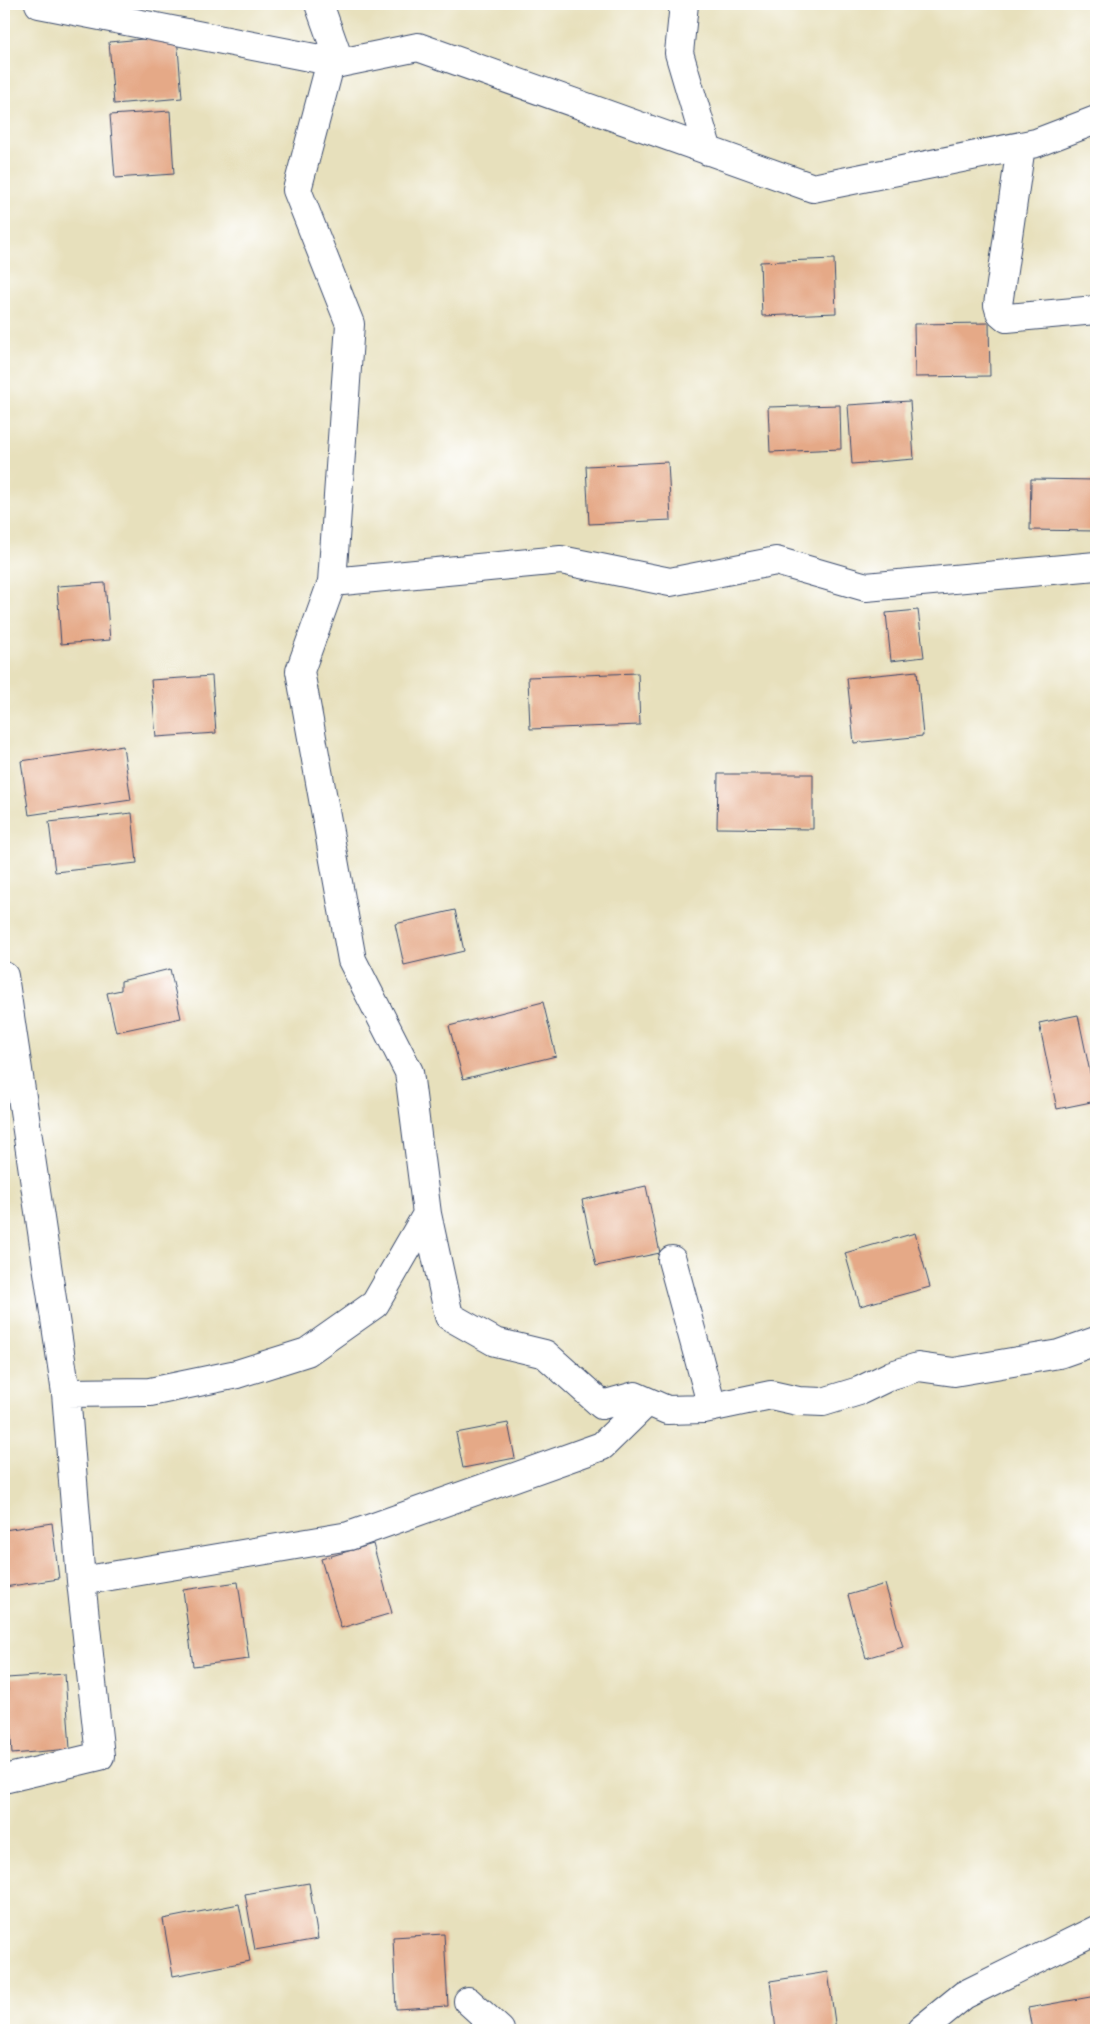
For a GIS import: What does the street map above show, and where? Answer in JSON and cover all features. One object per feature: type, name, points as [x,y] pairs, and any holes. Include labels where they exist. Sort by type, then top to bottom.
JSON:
[{"type":"street","points":[[39,4],[336,62],[418,47],[813,188],[1036,143],[1096,120]]},
{"type":"street","points":[[319,4],[336,62],[297,190],[350,324],[332,582],[300,670],[352,960],[409,1072],[427,1214],[449,1316],[495,1342],[545,1354],[602,1405],[635,1396],[667,1410],[712,1407],[771,1395],[798,1401],[823,1402],[859,1391],[892,1375],[918,1367],[954,1372],[1059,1354],[1096,1341]]},
{"type":"street","points":[[684,4],[679,53],[708,151]]},
{"type":"street","points":[[1021,146],[998,305],[1000,312],[1007,318],[1096,310]]},
{"type":"street","points":[[332,582],[561,560],[670,582],[776,562],[866,587],[1096,566]]},
{"type":"street","points":[[4,976],[66,1393],[81,1581],[100,1756],[4,1779]]},
{"type":"street","points":[[66,1393],[150,1392],[237,1374],[306,1352],[375,1304],[427,1214]]},
{"type":"street","points":[[672,1260],[712,1407]]},
{"type":"street","points":[[81,1581],[349,1536],[602,1446],[648,1402]]},
{"type":"street","points":[[921,2030],[964,1995],[1096,1930]]},
{"type":"street","points":[[468,2001],[500,2030]]},
{"type":"building","points":[[177,36],[182,98],[114,104],[109,42]]},
{"type":"building","points":[[170,111],[174,174],[115,178],[110,115]]},
{"type":"building","points":[[834,259],[836,313],[762,316],[760,262]]},
{"type":"building","points":[[989,323],[990,376],[915,377],[914,324]]},
{"type":"building","points":[[910,401],[914,459],[852,464],[848,405]]},
{"type":"building","points":[[840,405],[841,449],[770,452],[768,407]]},
{"type":"building","points":[[668,462],[671,520],[589,524],[586,466]]},
{"type":"building","points":[[1031,479],[1096,480],[1096,531],[1030,530]]},
{"type":"building","points":[[105,583],[110,640],[61,644],[57,586]]},
{"type":"building","points":[[918,610],[924,657],[891,661],[886,613]]},
{"type":"building","points":[[917,671],[923,736],[854,743],[847,678]]},
{"type":"building","points":[[638,673],[640,725],[530,729],[528,677]]},
{"type":"building","points":[[212,676],[216,733],[156,737],[151,680]]},
{"type":"building","points":[[123,746],[131,800],[29,815],[21,761]]},
{"type":"building","points":[[718,774],[813,774],[813,829],[717,828]]},
{"type":"building","points":[[132,813],[137,863],[55,872],[49,822]]},
{"type":"building","points":[[455,910],[464,951],[404,965],[395,924]]},
{"type":"building","points":[[170,969],[181,1018],[116,1032],[107,993],[121,990],[121,981]]},
{"type":"building","points":[[543,1002],[556,1056],[463,1079],[449,1026]]},
{"type":"building","points":[[1078,1015],[1096,1101],[1057,1109],[1039,1023]]},
{"type":"building","points":[[646,1186],[660,1253],[596,1266],[582,1200]]},
{"type":"building","points":[[915,1233],[930,1287],[860,1306],[845,1253]]},
{"type":"building","points":[[508,1423],[515,1458],[463,1468],[456,1433]]},
{"type":"building","points":[[52,1523],[59,1579],[4,1587],[4,1530]]},
{"type":"building","points":[[373,1544],[392,1613],[341,1628],[321,1559]]},
{"type":"building","points":[[238,1582],[249,1659],[193,1666],[183,1590]]},
{"type":"building","points":[[885,1584],[903,1647],[866,1658],[848,1595]]},
{"type":"building","points":[[65,1674],[70,1749],[12,1754],[7,1678]]},
{"type":"building","points":[[309,1883],[318,1939],[255,1950],[245,1894]]},
{"type":"building","points":[[239,1904],[250,1961],[173,1976],[163,1919]]},
{"type":"building","points":[[444,1934],[448,2006],[396,2009],[393,1937]]},
{"type":"building","points":[[828,1972],[836,2030],[776,2030],[770,1981]]},
{"type":"building","points":[[1096,1996],[1096,2030],[1032,2030],[1028,2008]]}]
